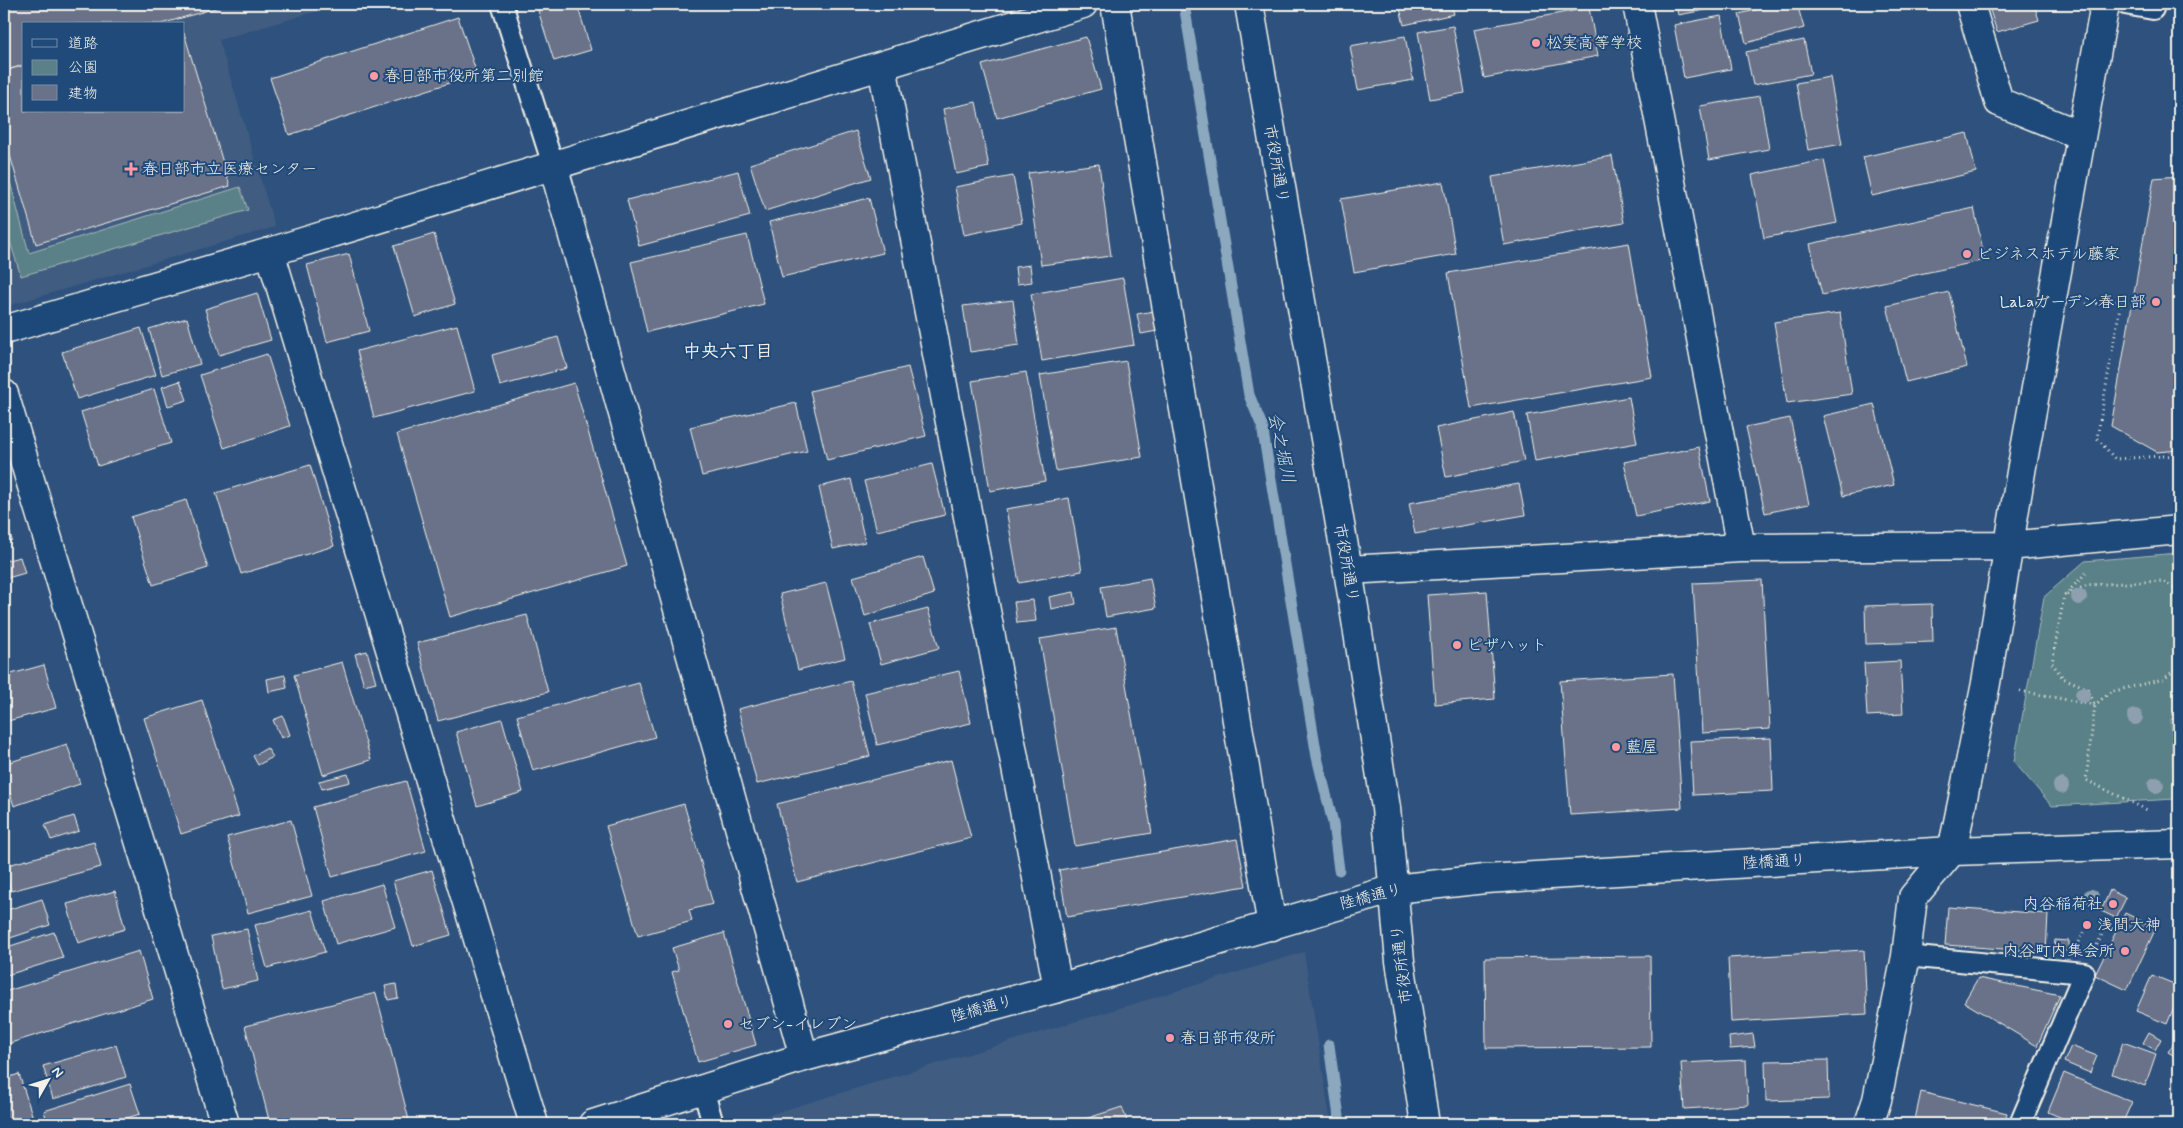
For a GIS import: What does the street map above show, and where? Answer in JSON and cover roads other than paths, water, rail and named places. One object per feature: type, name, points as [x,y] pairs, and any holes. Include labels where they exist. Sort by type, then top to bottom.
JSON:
[{"type":"street","points":[[4,330],[270,252],[1083,4]]},
{"type":"street","points":[[1115,4],[1283,922]]},
{"type":"street","name":"市役所通り","points":[[1249,4],[1348,570],[1386,808],[1400,961],[1425,1124]]},
{"type":"street","points":[[1637,4],[1741,548]]},
{"type":"street","points":[[1970,4],[1999,102],[2080,135]]},
{"type":"street","points":[[1869,1124],[1877,1100],[1906,956],[1913,897],[1952,851],[1986,684],[2008,546],[2080,135],[2105,4]]},
{"type":"street","points":[[882,66],[1058,988]]},
{"type":"street","points":[[553,165],[804,1057]]},
{"type":"street","points":[[270,252],[534,1124]]},
{"type":"street","points":[[4,394],[225,1124]]},
{"type":"street","points":[[1348,570],[1741,548],[2008,546],[2179,530]]},
{"type":"street","name":"陸橋通り","points":[[593,1124],[804,1057],[1058,988],[1394,890],[1485,879],[1952,851],[2179,844]]},
{"type":"lane","points":[[502,4],[553,165]]},
{"type":"lane","points":[[2125,4],[2153,9]]},
{"type":"lane","points":[[1906,956],[2084,973],[2020,1124]]},
{"type":"lane","points":[[702,1089],[713,1124]]},
{"type":"waterway","name":"会之堀川","points":[[1184,4],[1249,395],[1262,426],[1317,757],[1333,823],[1339,870]]},
{"type":"waterway","name":"会之堀川","points":[[1329,1045],[1340,1124]]},
{"type":"place","name":"松実高等学校","points":[[1536,43]]},
{"type":"place","name":"春日部市役所第二別館","points":[[374,76]]},
{"type":"place","name":"春日部市立医療センター","points":[[131,169]]},
{"type":"place","name":"ビジネスホテル藤家","points":[[1967,254]]},
{"type":"place","name":"LaLaガーデン春日部","points":[[2156,302]]},
{"type":"place","name":"ピザハット","points":[[1457,645]]},
{"type":"place","name":"藍屋","points":[[1616,747]]},
{"type":"place","name":"内谷稲荷社","points":[[2113,904]]},
{"type":"place","name":"浅間大神","points":[[2087,925]]},
{"type":"place","name":"内谷町内集会所","points":[[2125,951]]},
{"type":"place","name":"セブン-イレブン","points":[[728,1024]]},
{"type":"place","name":"春日部市役所","points":[[1170,1038]]},
{"type":"district","name":"中央六丁目","points":[[728,352]]}]
